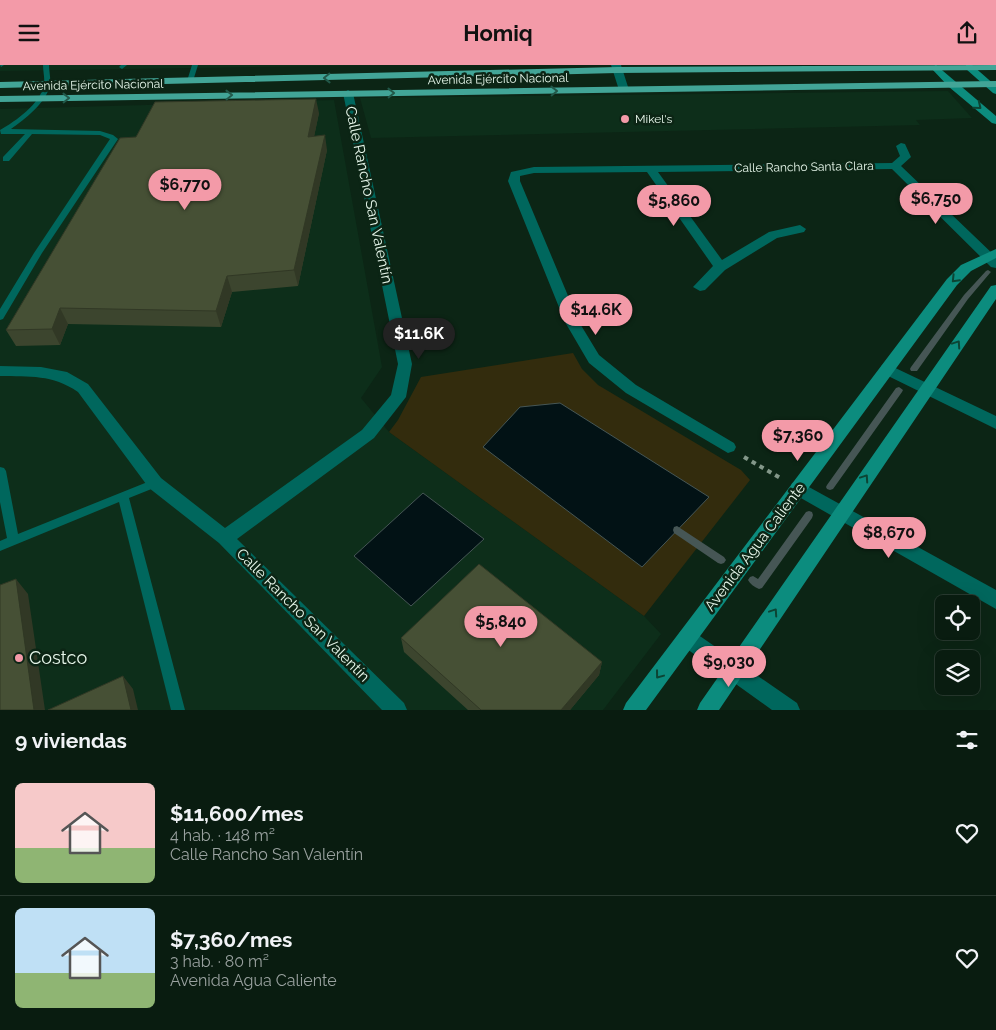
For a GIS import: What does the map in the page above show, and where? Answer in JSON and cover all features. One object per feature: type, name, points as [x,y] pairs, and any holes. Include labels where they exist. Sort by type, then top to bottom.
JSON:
[{"type":"main road","name":"Avenida Ejército Nacional","points":[[0,85],[617,68],[996,67]]},
{"type":"main road","name":"Avenida Ejército Nacional","points":[[0,99],[624,89],[993,86]]},
{"type":"street","points":[[969,67],[993,86]]},
{"type":"street","points":[[617,68],[624,89]]},
{"type":"street","points":[[936,68],[952,85],[996,121]]},
{"type":"street","name":"Calle Rancho San Valentín","points":[[348,93],[405,364],[398,397],[368,434],[225,538],[397,710]]},
{"type":"street","points":[[895,165],[906,157],[901,146]]},
{"type":"street","name":"Calle Rancho Santa Clara","points":[[728,447],[631,389],[594,359],[585,347],[572,322],[514,181],[514,176],[518,173],[534,171],[895,165],[993,258]]},
{"type":"street","points":[[650,169],[720,267]]},
{"type":"street","points":[[700,287],[720,267],[773,235],[800,229]]},
{"type":"street","name":"Avenida Agua Caliente","points":[[633,710],[952,282],[966,268],[993,258]]},
{"type":"street","points":[[706,710],[996,289]]},
{"type":"street","points":[[887,369],[996,423]]},
{"type":"street","points":[[0,371],[41,372],[68,377],[83,388],[155,483],[225,538]]},
{"type":"street","points":[[798,488],[996,600]]},
{"type":"street","points":[[687,638],[790,710]]},
{"type":"lane","points":[[2,132],[22,117],[40,99],[47,85],[46,65]]},
{"type":"lane","points":[[190,81],[195,65]]},
{"type":"lane","points":[[0,317],[38,253],[114,139],[111,136],[100,133],[2,132]]},
{"type":"lane","points":[[6,159],[30,132]]},
{"type":"lane","points":[[0,471],[13,541]]},
{"type":"lane","points":[[0,545],[155,483]]},
{"type":"lane","points":[[123,495],[178,710]]},
{"type":"path","points":[[728,447],[798,488]]},
{"type":"shaded area","points":[[0,65],[390,65],[0,71]]},
{"type":"shaded area","points":[[948,91],[972,118],[916,120],[920,125],[371,138],[360,98]]},
{"type":"shaded area","points":[[334,100],[382,367],[361,398],[389,432],[644,616],[661,634],[603,710],[0,710],[0,109]]},
{"type":"shaded area","points":[[573,353],[582,369],[598,385],[741,470],[750,480],[644,616],[389,432],[398,420],[421,377]]},
{"type":"shaded area","points":[[560,403],[709,497],[642,567],[483,447],[520,407]]},
{"type":"shaded area","points":[[423,493],[484,539],[411,606],[354,556]]},
{"type":"building","points":[[316,99],[308,137],[325,135],[294,270],[227,276],[216,311],[60,308],[52,329],[6,330],[120,138],[136,137],[155,102]]},
{"type":"building","points":[[479,564],[602,662],[561,710],[481,710],[401,638]]},
{"type":"building","name":"Costco","points":[[16,579],[34,710],[0,710],[0,585]]},
{"type":"building","points":[[123,676],[131,710],[48,710]]},
{"type":"waterway","points":[[914,369],[966,297],[988,272]]},
{"type":"waterway","points":[[830,487],[899,390]]},
{"type":"waterway","points":[[753,580],[759,585],[809,515]]},
{"type":"waterway","points":[[677,530],[721,560]]},
{"type":"place","name":"Mikel's","points":[[625,119]]},
{"type":"place","name":"Costco","points":[[19,658]]}]
